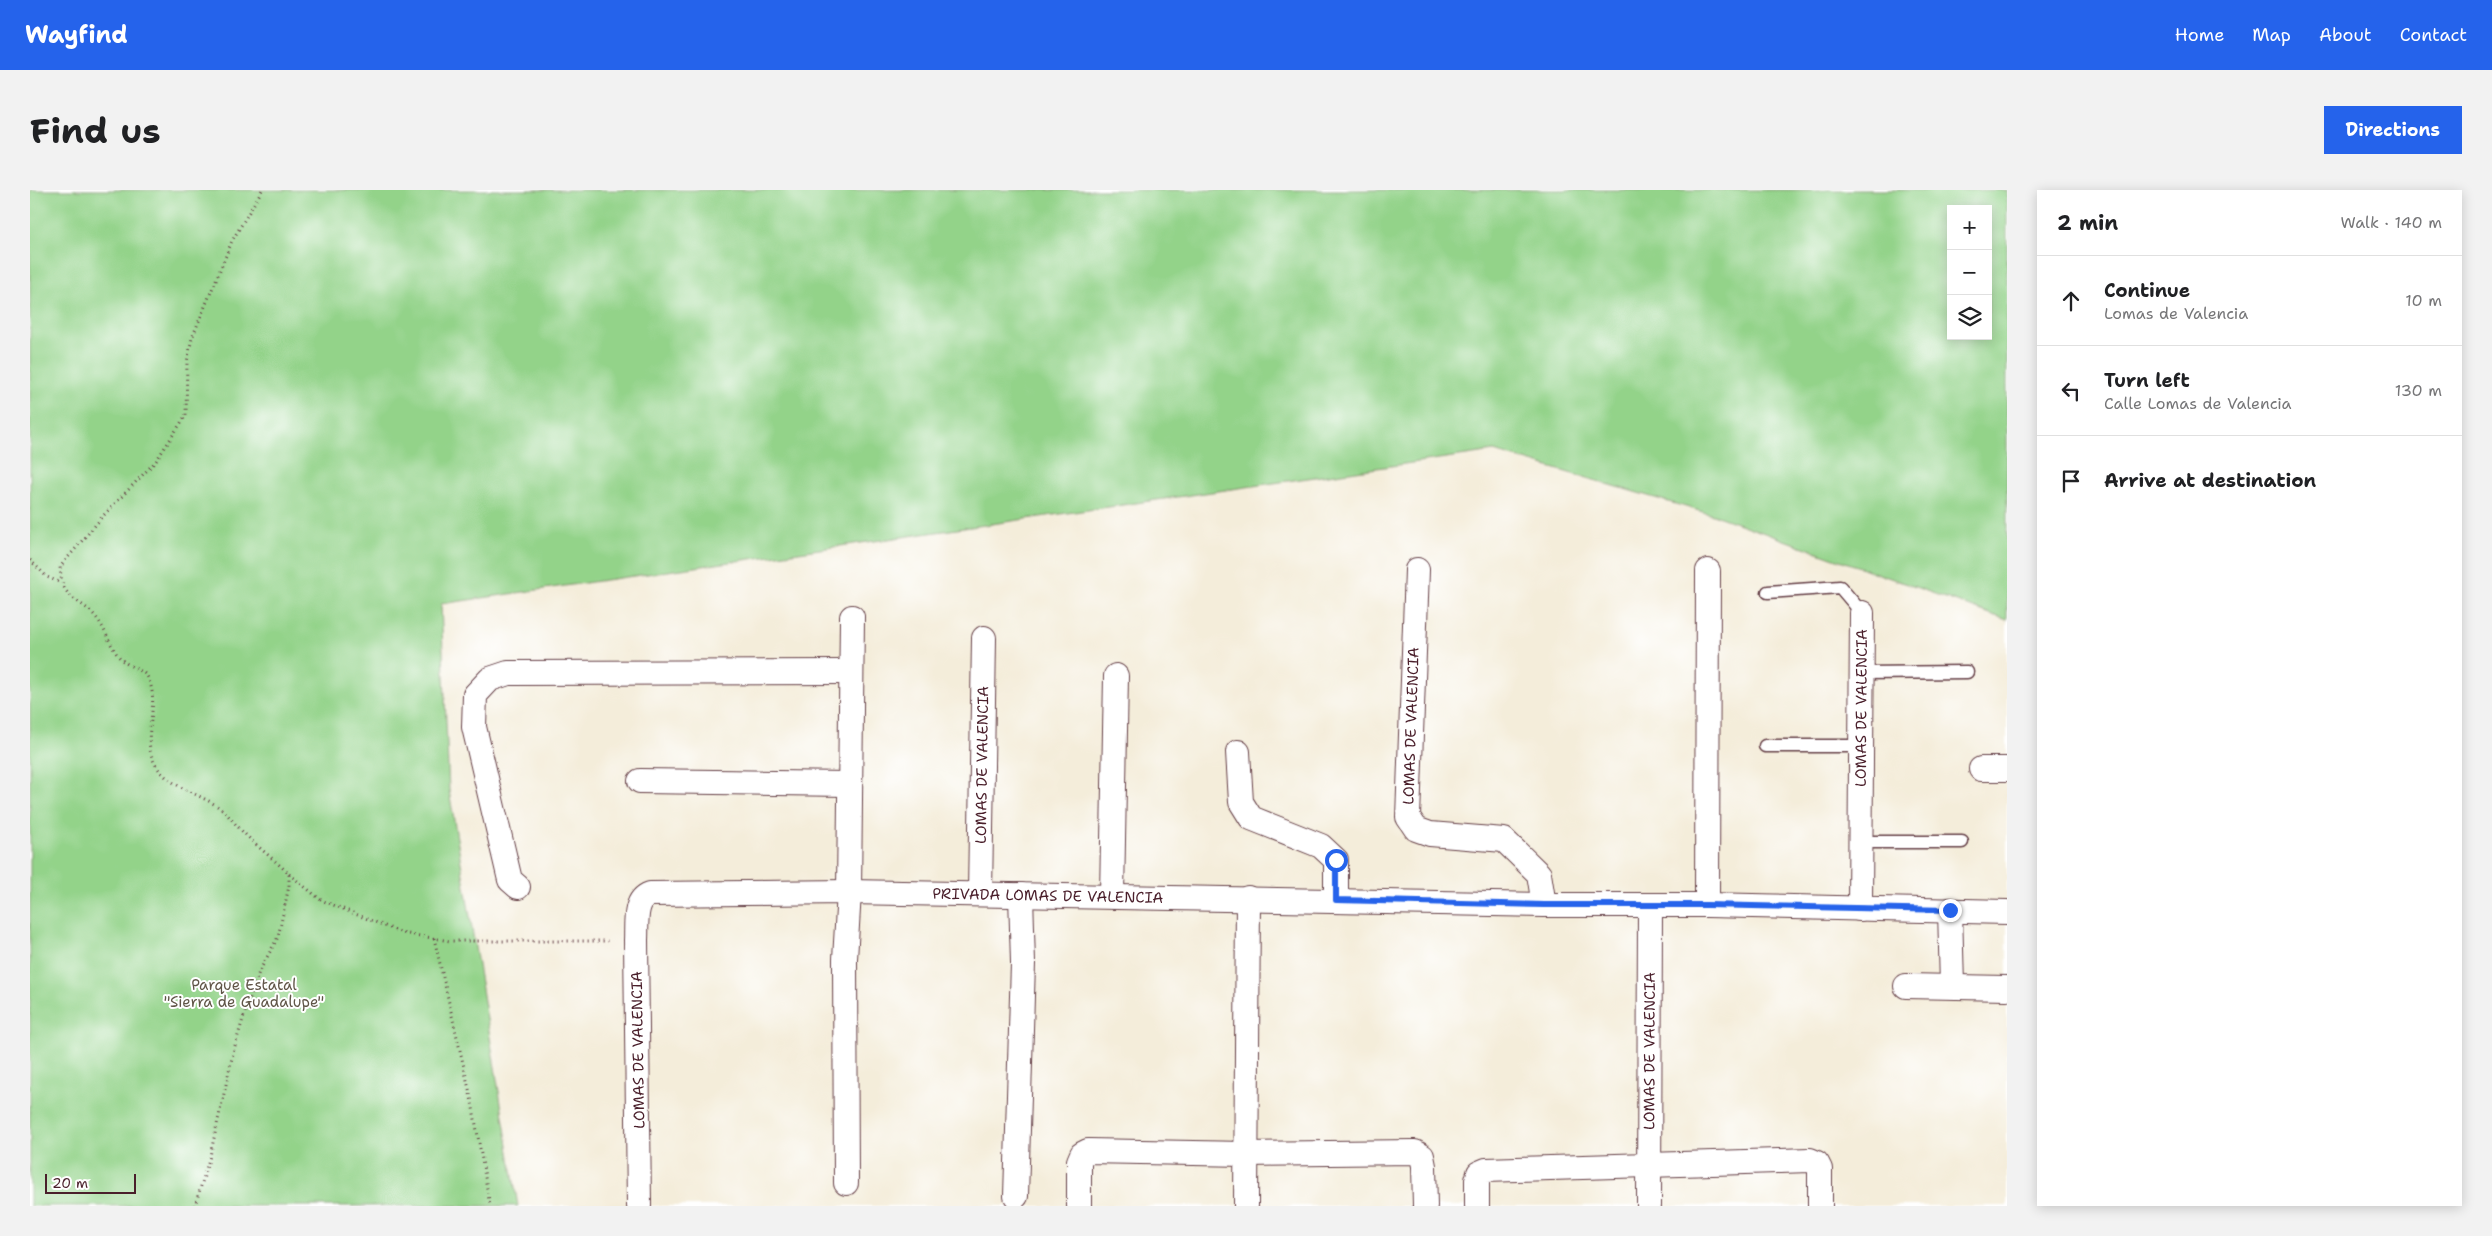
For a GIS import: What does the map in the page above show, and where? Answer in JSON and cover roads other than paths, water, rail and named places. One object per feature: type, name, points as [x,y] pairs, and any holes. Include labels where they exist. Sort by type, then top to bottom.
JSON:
[{"type":"street","name":"LOMAS DE VALENCIA","points":[[1417,570],[1408,817],[1416,829],[1430,834],[1504,840],[1539,874],[1544,905]]},
{"type":"street","points":[[1707,905],[1708,571]]},
{"type":"street","name":"LOMAS DE VALENCIA","points":[[1860,909],[1862,613]]},
{"type":"street","points":[[846,1183],[845,959],[848,892],[852,617]]},
{"type":"street","name":"LOMAS DE VALENCIA","points":[[980,894],[984,638]]},
{"type":"street","points":[[518,887],[510,880],[474,727],[475,695],[490,679],[508,673],[851,672]]},
{"type":"street","points":[[1112,896],[1116,676]]},
{"type":"street","points":[[1238,752],[1241,802],[1251,818],[1321,846],[1336,860],[1336,900]]},
{"type":"street","points":[[1981,770],[2007,769]]},
{"type":"street","points":[[640,781],[849,784]]},
{"type":"street","name":"PRIVADA LOMAS DE VALENCIA","points":[[643,896],[650,894],[848,892],[1544,905],[1707,905],[2007,912]]},
{"type":"street","points":[[1016,1196],[1023,963],[1021,895]]},
{"type":"street","name":"LOMAS DE VALENCIA","points":[[640,1206],[636,940],[639,902],[643,896]]},
{"type":"street","points":[[1246,1206],[1248,898]]},
{"type":"street","name":"LOMAS DE VALENCIA","points":[[1649,1206],[1650,906]]},
{"type":"street","points":[[1950,910],[1952,986]]},
{"type":"street","points":[[1906,986],[2007,988]]},
{"type":"street","points":[[1079,1206],[1079,1161],[1082,1154],[1088,1151],[1246,1154],[1415,1152],[1422,1156],[1424,1166],[1425,1206]]},
{"type":"street","points":[[1477,1206],[1477,1180],[1479,1173],[1486,1170],[1810,1160],[1817,1163],[1820,1169],[1820,1206]]},
{"type":"lane","name":"LOMAS DE VALENCIA","points":[[1768,592],[1840,587],[1862,613]]},
{"type":"lane","points":[[1862,673],[1967,672]]},
{"type":"lane","points":[[1765,746],[1861,746]]},
{"type":"lane","points":[[1860,842],[1962,842]]},
{"type":"park label","name":"Parque Estatal \"Sierra de Guadalupe\"","points":[[244,994]]}]
